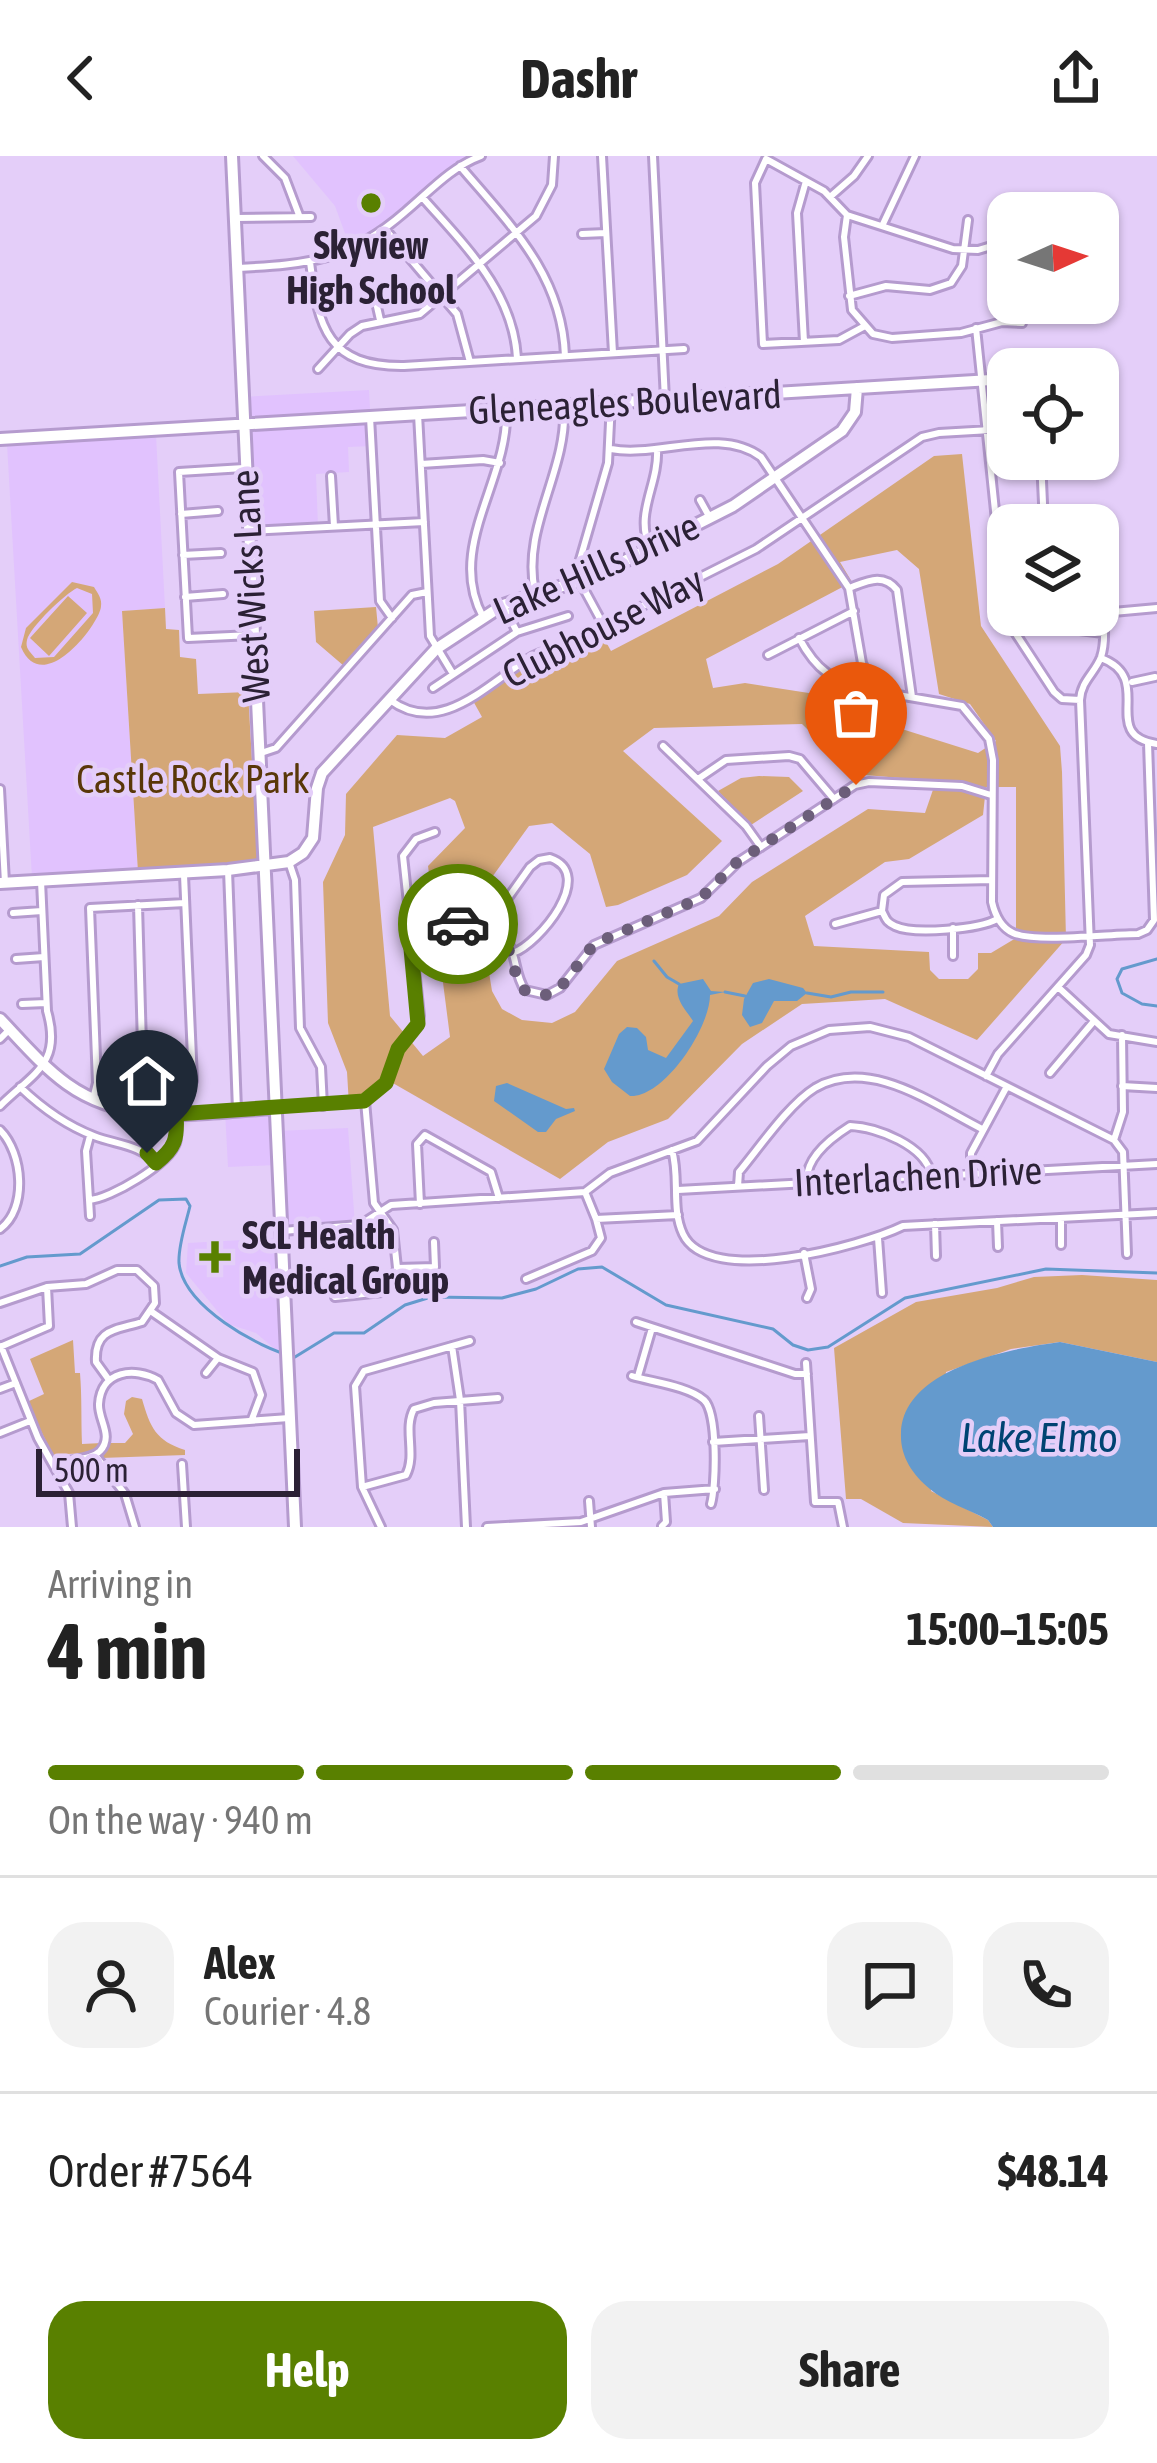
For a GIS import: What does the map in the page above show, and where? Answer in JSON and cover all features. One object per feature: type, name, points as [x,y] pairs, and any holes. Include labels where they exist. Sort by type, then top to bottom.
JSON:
[{"type":"street","name":"West Wicks Lane","points":[[232,156],[295,1527]]},
{"type":"street","points":[[263,156],[285,178],[299,215]]},
{"type":"street","points":[[238,268],[345,254],[385,229],[460,166],[481,156]]},
{"type":"street","points":[[317,369],[356,330],[380,320],[420,314],[517,232],[544,204],[552,185],[554,156]]},
{"type":"street","points":[[602,156],[613,353]]},
{"type":"street","points":[[653,156],[665,400]]},
{"type":"street","points":[[830,197],[868,156]]},
{"type":"street","points":[[883,224],[915,156]]},
{"type":"street","points":[[863,326],[839,340],[763,344],[755,183],[765,158],[830,197],[847,215],[942,247],[963,250],[987,245]]},
{"type":"street","points":[[460,166],[492,197],[542,266],[555,295],[565,356]]},
{"type":"street","points":[[804,342],[797,213],[806,181]]},
{"type":"street","points":[[422,197],[480,263],[513,323],[518,358]]},
{"type":"street","points":[[847,215],[849,296],[853,314],[863,326],[886,338],[961,333],[997,324]]},
{"type":"street","points":[[235,218],[311,218]]},
{"type":"street","points":[[849,296],[895,285],[944,287],[960,272],[968,220]]},
{"type":"street","points":[[385,229],[457,314],[470,362]]},
{"type":"street","points":[[582,234],[606,233]]},
{"type":"street","points":[[310,262],[316,314],[327,336],[362,363],[470,362],[684,349]]},
{"type":"street","points":[[374,290],[380,320]]},
{"type":"street","points":[[976,328],[987,430]]},
{"type":"street","name":"Gleneagles Boulevard","points":[[0,440],[987,380]]},
{"type":"street","name":"Lake Hills Drive","points":[[290,862],[314,838],[322,773],[436,649],[503,605],[582,580],[710,518],[842,431],[855,412],[857,388]]},
{"type":"street","points":[[604,626],[582,580],[581,547],[611,449],[611,402]]},
{"type":"street","points":[[535,592],[532,546],[561,454],[564,406]]},
{"type":"street","points":[[483,617],[475,601],[472,542],[507,442],[506,409]]},
{"type":"street","points":[[418,414],[430,636],[452,674]]},
{"type":"street","points":[[370,417],[380,601],[392,618]]},
{"type":"street","name":"Clubhouse Way","points":[[387,698],[414,713],[444,713],[532,656],[604,626],[756,549],[922,437],[987,430]]},
{"type":"street","points":[[611,449],[740,446],[760,458],[849,588],[867,675],[887,692],[952,702],[973,716],[993,752],[992,880],[997,919],[1010,932],[1025,936],[1148,930],[1154,920],[1152,743],[1130,721],[1132,682],[1119,664],[1101,658]]},
{"type":"street","points":[[650,548],[643,516],[656,473],[657,449]]},
{"type":"street","points":[[421,464],[500,463]]},
{"type":"street","points":[[244,468],[179,472],[185,597],[188,638],[253,635]]},
{"type":"street","points":[[331,476],[334,526]]},
{"type":"street","points":[[993,480],[1010,621],[1054,692],[1070,701],[1080,700]]},
{"type":"street","points":[[700,500],[710,518]]},
{"type":"street","points":[[181,514],[218,511]]},
{"type":"street","points":[[248,531],[424,522]]},
{"type":"street","points":[[183,555],[220,553]]},
{"type":"street","points":[[849,588],[876,579],[897,590],[912,697]]},
{"type":"street","points":[[259,753],[276,748],[412,595],[427,592]]},
{"type":"street","points":[[185,597],[223,595]]},
{"type":"street","points":[[503,605],[517,632]]},
{"type":"street","points":[[1119,611],[1157,608]]},
{"type":"street","points":[[768,655],[854,611]]},
{"type":"street","points":[[433,688],[517,632],[568,616]]},
{"type":"street","points":[[986,1076],[998,1054],[1086,955],[1091,934],[1080,700],[1083,682],[1101,658],[1103,636]]},
{"type":"street","points":[[799,638],[814,664],[838,679],[854,681],[867,675]]},
{"type":"street","points":[[1132,682],[1156,677]]},
{"type":"street","points":[[663,746],[746,826],[761,847]]},
{"type":"street","points":[[698,779],[726,760],[789,755],[800,759],[834,799]]},
{"type":"street","points":[[410,938],[464,923],[488,926],[506,939],[524,990],[539,996],[554,992],[594,944],[701,898],[737,862],[834,799],[869,782],[962,786],[991,796]]},
{"type":"street","points":[[0,790],[3,883],[290,862],[295,880],[300,1028],[321,1067],[323,1106]]},
{"type":"street","points":[[0,1019],[5,1034],[65,1082],[93,1099],[138,1113],[364,1101],[386,1083],[398,1049],[418,1024],[403,856],[416,838],[435,832]]},
{"type":"street","points":[[488,926],[534,863],[553,859],[567,868],[568,892],[529,946],[512,953]]},
{"type":"street","points":[[228,870],[238,1110]]},
{"type":"street","points":[[97,1075],[193,1081],[184,872]]},
{"type":"street","points":[[0,1106],[44,1063],[54,1038],[46,1003],[41,880]]},
{"type":"street","points":[[882,911],[884,895],[897,883],[992,880]]},
{"type":"street","points":[[93,1099],[97,1075],[90,908],[185,902]]},
{"type":"street","points":[[137,905],[143,1081]]},
{"type":"street","points":[[13,913],[42,911]]},
{"type":"street","points":[[882,911],[897,927],[980,927],[997,919]]},
{"type":"street","points":[[835,924],[882,911]]},
{"type":"street","points":[[953,928],[953,956]]},
{"type":"street","points":[[16,958],[44,957]]},
{"type":"street","points":[[1058,987],[1109,1034],[1157,1042]]},
{"type":"street","points":[[22,1004],[46,1003]]},
{"type":"street","points":[[1050,1073],[1094,1021]]},
{"type":"street","points":[[279,1232],[360,1225],[391,1205],[585,1192],[610,1172],[697,1141],[766,1066],[791,1046],[829,1030],[870,1027],[909,1037],[1114,1140],[1123,1152],[1127,1254]]},
{"type":"street","points":[[1114,1140],[1122,1121],[1122,1035]]},
{"type":"street","points":[[738,1186],[739,1172],[801,1101],[816,1088],[842,1079],[870,1078],[896,1085],[982,1129]]},
{"type":"street","points":[[1112,1079],[1157,1088]]},
{"type":"street","points":[[20,1087],[53,1115],[90,1135],[142,1150],[155,1167]]},
{"type":"street","points":[[971,1173],[971,1153],[1006,1088]]},
{"type":"street","points":[[335,1298],[382,1292],[393,1283],[398,1268],[393,1230],[374,1203],[364,1101]]},
{"type":"street","points":[[89,1200],[109,1197],[155,1167],[176,1145],[176,1114]]},
{"type":"street","points":[[807,1183],[812,1160],[850,1126],[867,1127],[920,1153],[931,1174]]},
{"type":"street","points":[[0,1130],[13,1147],[18,1199],[11,1220],[0,1229]]},
{"type":"street","points":[[89,1216],[86,1151],[90,1135]]},
{"type":"street","points":[[420,1204],[417,1144],[425,1135],[491,1172],[499,1198]]},
{"type":"street","points":[[672,1150],[682,1233],[692,1247],[736,1261],[878,1238],[903,1226],[1157,1213]]},
{"type":"street","points":[[1027,1158],[1027,1170]]},
{"type":"street","name":"Interlachen Drive","points":[[678,1190],[1157,1164]]},
{"type":"street","points":[[526,1279],[592,1251],[601,1238],[585,1192]]},
{"type":"street","points":[[596,1219],[678,1215]]},
{"type":"street","points":[[1061,1219],[1061,1245]]},
{"type":"street","points":[[997,1221],[998,1247]]},
{"type":"street","points":[[934,1224],[936,1256]]},
{"type":"street","points":[[878,1238],[882,1293]]},
{"type":"street","points":[[398,1268],[435,1267],[434,1242]]},
{"type":"street","points":[[805,1253],[811,1289],[807,1298]]},
{"type":"street","points":[[0,1303],[46,1287],[86,1284],[117,1270],[137,1270],[154,1286],[152,1312],[142,1322],[103,1334],[96,1362],[109,1380]]},
{"type":"street","points":[[46,1287],[49,1326],[0,1346],[69,1493],[72,1527]]},
{"type":"street","points":[[152,1312],[218,1358],[242,1366],[257,1378],[261,1395],[253,1420]]},
{"type":"street","points":[[636,1322],[807,1374]]},
{"type":"street","points":[[652,1328],[634,1376],[703,1399],[710,1409],[715,1489],[711,1504]]},
{"type":"street","points":[[381,1527],[362,1487],[358,1378],[364,1371],[470,1341]]},
{"type":"street","points":[[452,1346],[460,1400],[466,1527]]},
{"type":"street","points":[[206,1373],[218,1358]]},
{"type":"street","points":[[806,1363],[815,1502],[838,1502],[843,1527]]},
{"type":"street","points":[[54,1466],[94,1455],[106,1440],[98,1408],[102,1390],[109,1380],[129,1371],[150,1376],[164,1388],[176,1413],[194,1425],[290,1418]]},
{"type":"street","points":[[0,1390],[16,1383]]},
{"type":"street","points":[[362,1487],[406,1474],[411,1467],[409,1420],[414,1409],[499,1398]]},
{"type":"street","points":[[759,1416],[764,1490]]},
{"type":"street","points":[[0,1433],[31,1420]]},
{"type":"street","points":[[713,1442],[810,1436]]},
{"type":"street","points":[[94,1455],[125,1494],[135,1527]]},
{"type":"street","points":[[182,1464],[186,1527]]},
{"type":"street","points":[[487,1527],[591,1522],[664,1493],[715,1489]]},
{"type":"street","points":[[662,1526],[666,1522],[664,1493]]},
{"type":"street","points":[[589,1502],[591,1522]]},
{"type":"shaded area","name":"Skyview High School","points":[[293,156],[470,156],[350,247],[335,206]]},
{"type":"shaded area","points":[[369,390],[372,446],[348,447],[349,472],[316,474],[318,527],[248,531],[241,397]]},
{"type":"shaded area","points":[[156,435],[165,608],[122,611],[138,872],[32,878],[7,444]]},
{"type":"shaded area","points":[[274,1108],[276,1131],[348,1128],[355,1226],[279,1231],[276,1165],[228,1167],[225,1111]]},
{"type":"shaded area","points":[[279,1238],[286,1350],[276,1350],[256,1333],[228,1324],[186,1273],[188,1243]]},
{"type":"green space","points":[[962,454],[981,626],[1060,746],[1066,939],[977,1040],[885,999],[802,1004],[742,1044],[668,1119],[608,1142],[560,1179],[391,1082],[349,1105],[347,1072],[328,1023],[323,882],[345,835],[346,794],[397,735],[445,738],[482,717],[472,699],[536,658],[600,631],[611,651],[778,564],[934,456]],"holes":[[[897,550],[919,569],[939,694],[970,704],[996,741],[978,753],[851,713],[841,698],[745,683],[713,688],[706,659],[852,582],[840,562]],[[802,724],[853,774],[936,781],[925,813],[868,809],[752,882],[719,916],[617,961],[575,1012],[552,1023],[522,1020],[502,1009],[492,991],[487,960],[464,916],[529,826],[552,823],[590,854],[606,907],[618,905],[687,875],[722,841],[623,751],[654,728]],[[986,787],[1016,787],[1016,938],[991,953],[978,953],[978,969],[968,979],[939,979],[930,970],[929,952],[814,946],[805,916],[885,862],[909,859],[983,815]],[[450,798],[465,828],[428,866],[450,1037],[423,1056],[390,1016],[373,827]]]},
{"type":"green space","points":[[72,582],[94,587],[99,596],[101,606],[92,626],[56,661],[43,665],[31,661],[21,647],[26,628]],"holes":[[[77,588],[92,594],[93,613],[54,657],[35,658],[27,640],[41,619]]]},
{"type":"green space","points":[[68,596],[87,613],[49,656],[30,638]]},
{"type":"green space","points":[[376,607],[378,628],[344,666],[316,642],[314,611]]},
{"type":"green space","name":"Castle Rock Park","points":[[165,608],[166,629],[179,630],[180,657],[196,659],[198,694],[248,692],[258,864],[138,872],[122,611]]},
{"type":"green space","points":[[789,777],[803,791],[751,825],[718,791],[741,778]]},
{"type":"green space","points":[[1034,1277],[1157,1280],[1157,1362],[1060,1342],[1011,1349],[946,1372],[931,1491],[993,1527],[903,1523],[861,1499],[846,1499],[834,1348],[916,1302]]},
{"type":"green space","points":[[73,1340],[75,1373],[80,1373],[82,1444],[102,1443],[91,1453],[66,1454],[55,1460],[27,1402],[44,1394],[30,1359]]},
{"type":"green space","points":[[142,1399],[156,1432],[185,1450],[185,1455],[101,1458],[109,1443],[125,1443],[133,1434],[124,1414],[126,1401]]},
{"type":"water","points":[[703,979],[711,991],[725,992],[710,995],[694,1042],[657,1086],[630,1096],[604,1069],[619,1034],[627,1027],[637,1028],[646,1037],[648,1050],[666,1058],[693,1021],[679,999],[679,984]]},
{"type":"water","points":[[769,979],[807,993],[797,1001],[774,1001],[762,1023],[750,1027],[742,1015],[744,999],[753,983]]},
{"type":"water","points":[[507,1083],[575,1111],[556,1119],[546,1132],[538,1132],[494,1101],[496,1086]]},
{"type":"water","name":"Lake Elmo","points":[[1060,1342],[1157,1362],[1157,1527],[993,1527],[936,1494],[908,1464],[901,1433],[906,1411],[920,1392],[962,1366]]},
{"type":"waterway","points":[[1157,959],[1122,969],[1117,979],[1122,993],[1157,1006]]},
{"type":"waterway","points":[[654,961],[679,984]]},
{"type":"waterway","points":[[725,992],[745,996]]},
{"type":"waterway","points":[[807,993],[831,997],[883,992]]},
{"type":"waterway","points":[[0,1266],[27,1257],[80,1254],[159,1200],[186,1199],[190,1206],[179,1263],[194,1295],[243,1335],[295,1357],[334,1333],[364,1333],[405,1305],[431,1297],[502,1298],[536,1289],[578,1269],[602,1267],[666,1305],[773,1329],[808,1350],[828,1347],[905,1298],[1046,1269],[1157,1273]]},
{"type":"way so far","points":[[458,924],[477,922],[498,932],[510,946],[524,990],[547,995],[560,988],[594,944],[701,898],[737,862],[856,785]]},
{"type":"place","name":"Skyview High School","points":[[371,203]]},
{"type":"place","name":"SCL Health Medical Group","points":[[215,1257]]},
{"type":"route","points":[[147,1153],[156,1163],[176,1145],[176,1114],[360,1104],[386,1083],[398,1049],[418,1024],[410,938],[458,924]]}]
